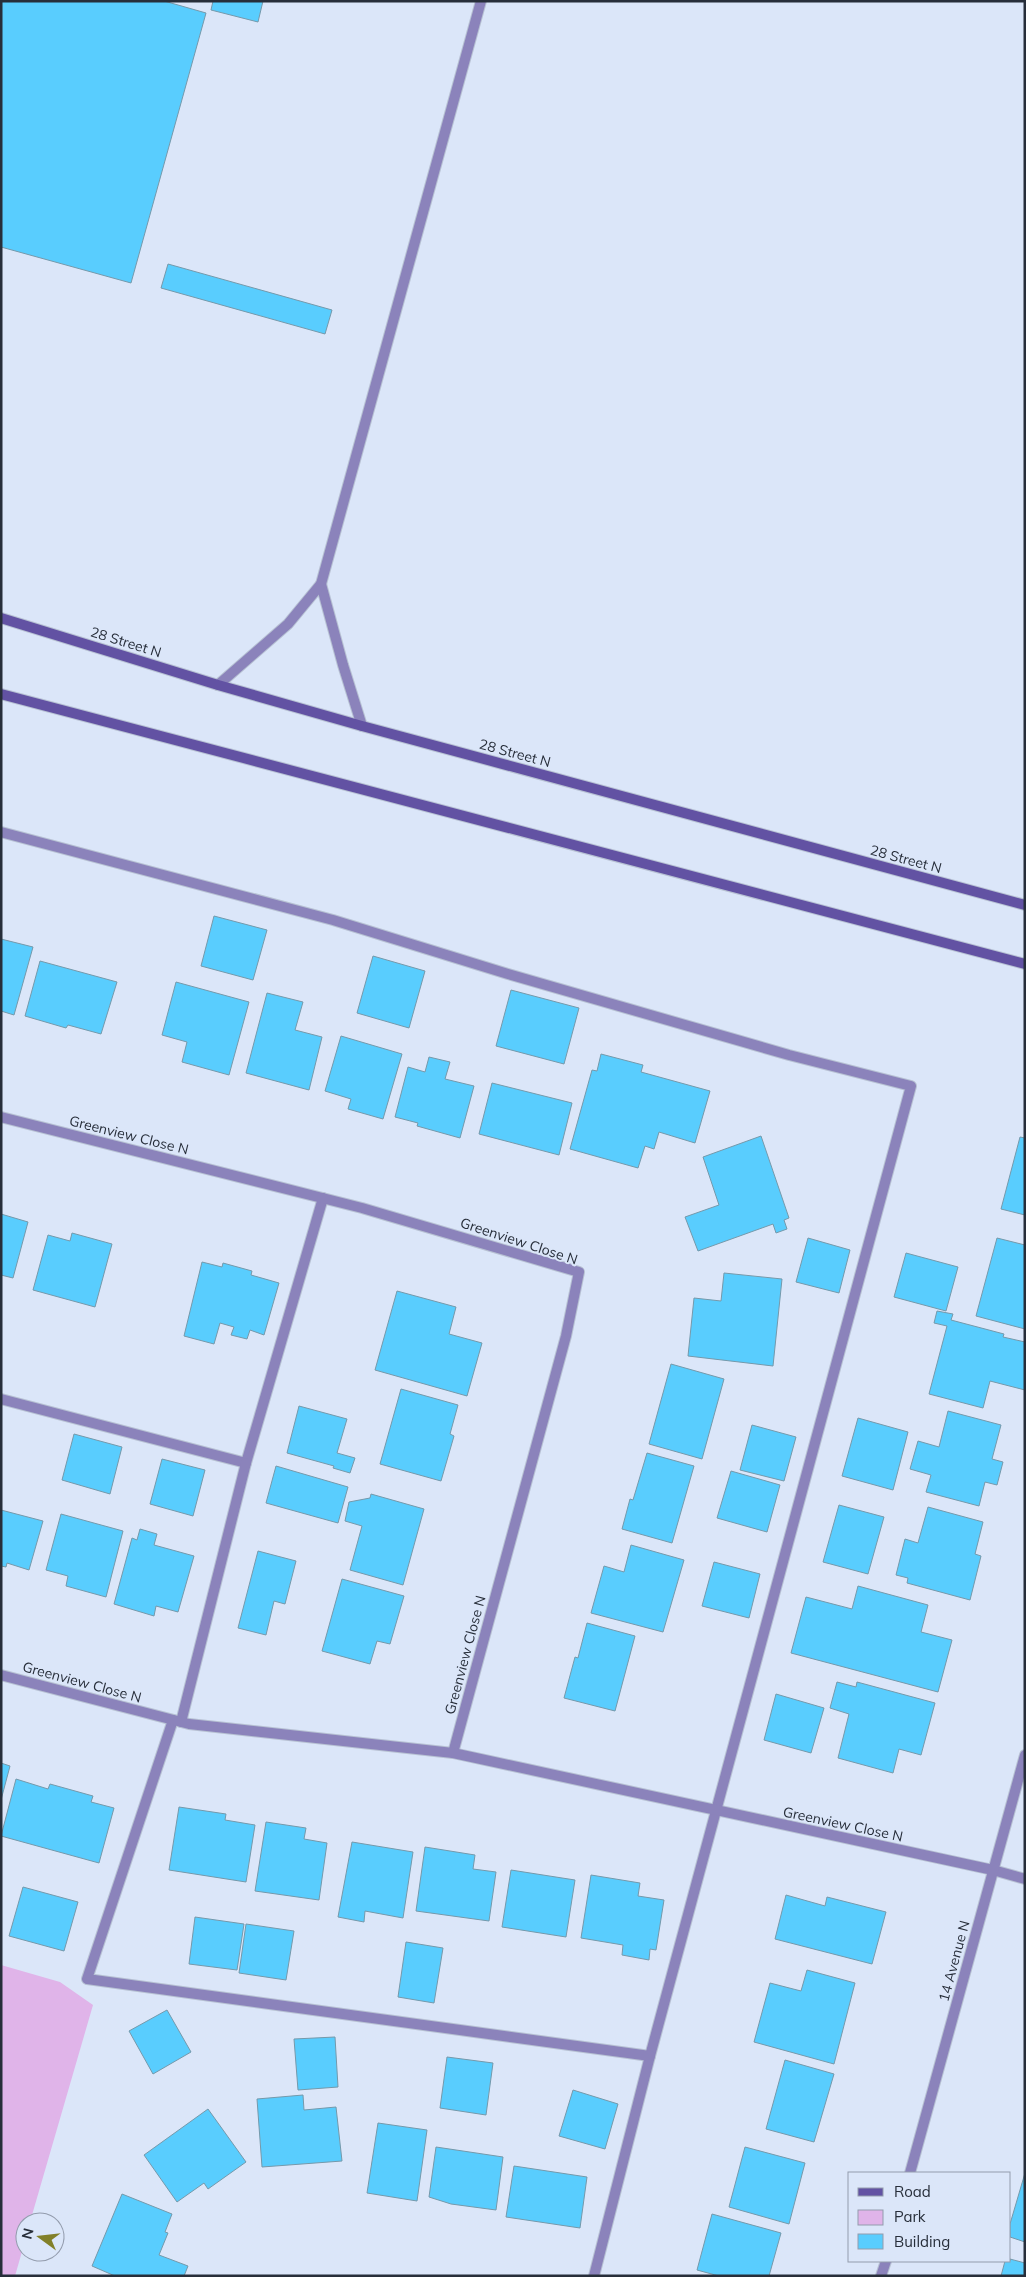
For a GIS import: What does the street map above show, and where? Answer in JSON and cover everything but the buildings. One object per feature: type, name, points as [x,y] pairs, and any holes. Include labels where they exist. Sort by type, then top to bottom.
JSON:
[{"type":"main road","name":"28 Street N","points":[[1,618],[218,685],[362,726],[1025,905]]},
{"type":"main road","points":[[1,694],[1025,964]]},
{"type":"street","points":[[218,685],[288,624],[321,584],[481,1]]},
{"type":"street","points":[[321,584],[362,726]]},
{"type":"street","points":[[1,832],[333,920],[508,974],[761,1047],[911,1086],[650,2056],[594,2276]]},
{"type":"street","name":"Greenview Close N","points":[[1,1117],[323,1198],[579,1272],[566,1336],[453,1753]]},
{"type":"street","points":[[323,1198],[246,1463],[177,1721],[87,1979],[650,2056]]},
{"type":"street","points":[[1,1399],[246,1463]]},
{"type":"street","name":"Greenview Close N","points":[[1,1675],[177,1721],[453,1753],[993,1870],[1025,1879]]},
{"type":"street","name":"14 Avenue N","points":[[910,2172],[1025,1755]]},
{"type":"street","points":[[882,2276],[886,2262]]},
{"type":"green space","points":[[1,1965],[60,1982],[93,2005],[33,2212],[15,2212],[15,2262],[19,2262],[15,2276],[1,2276]]}]
